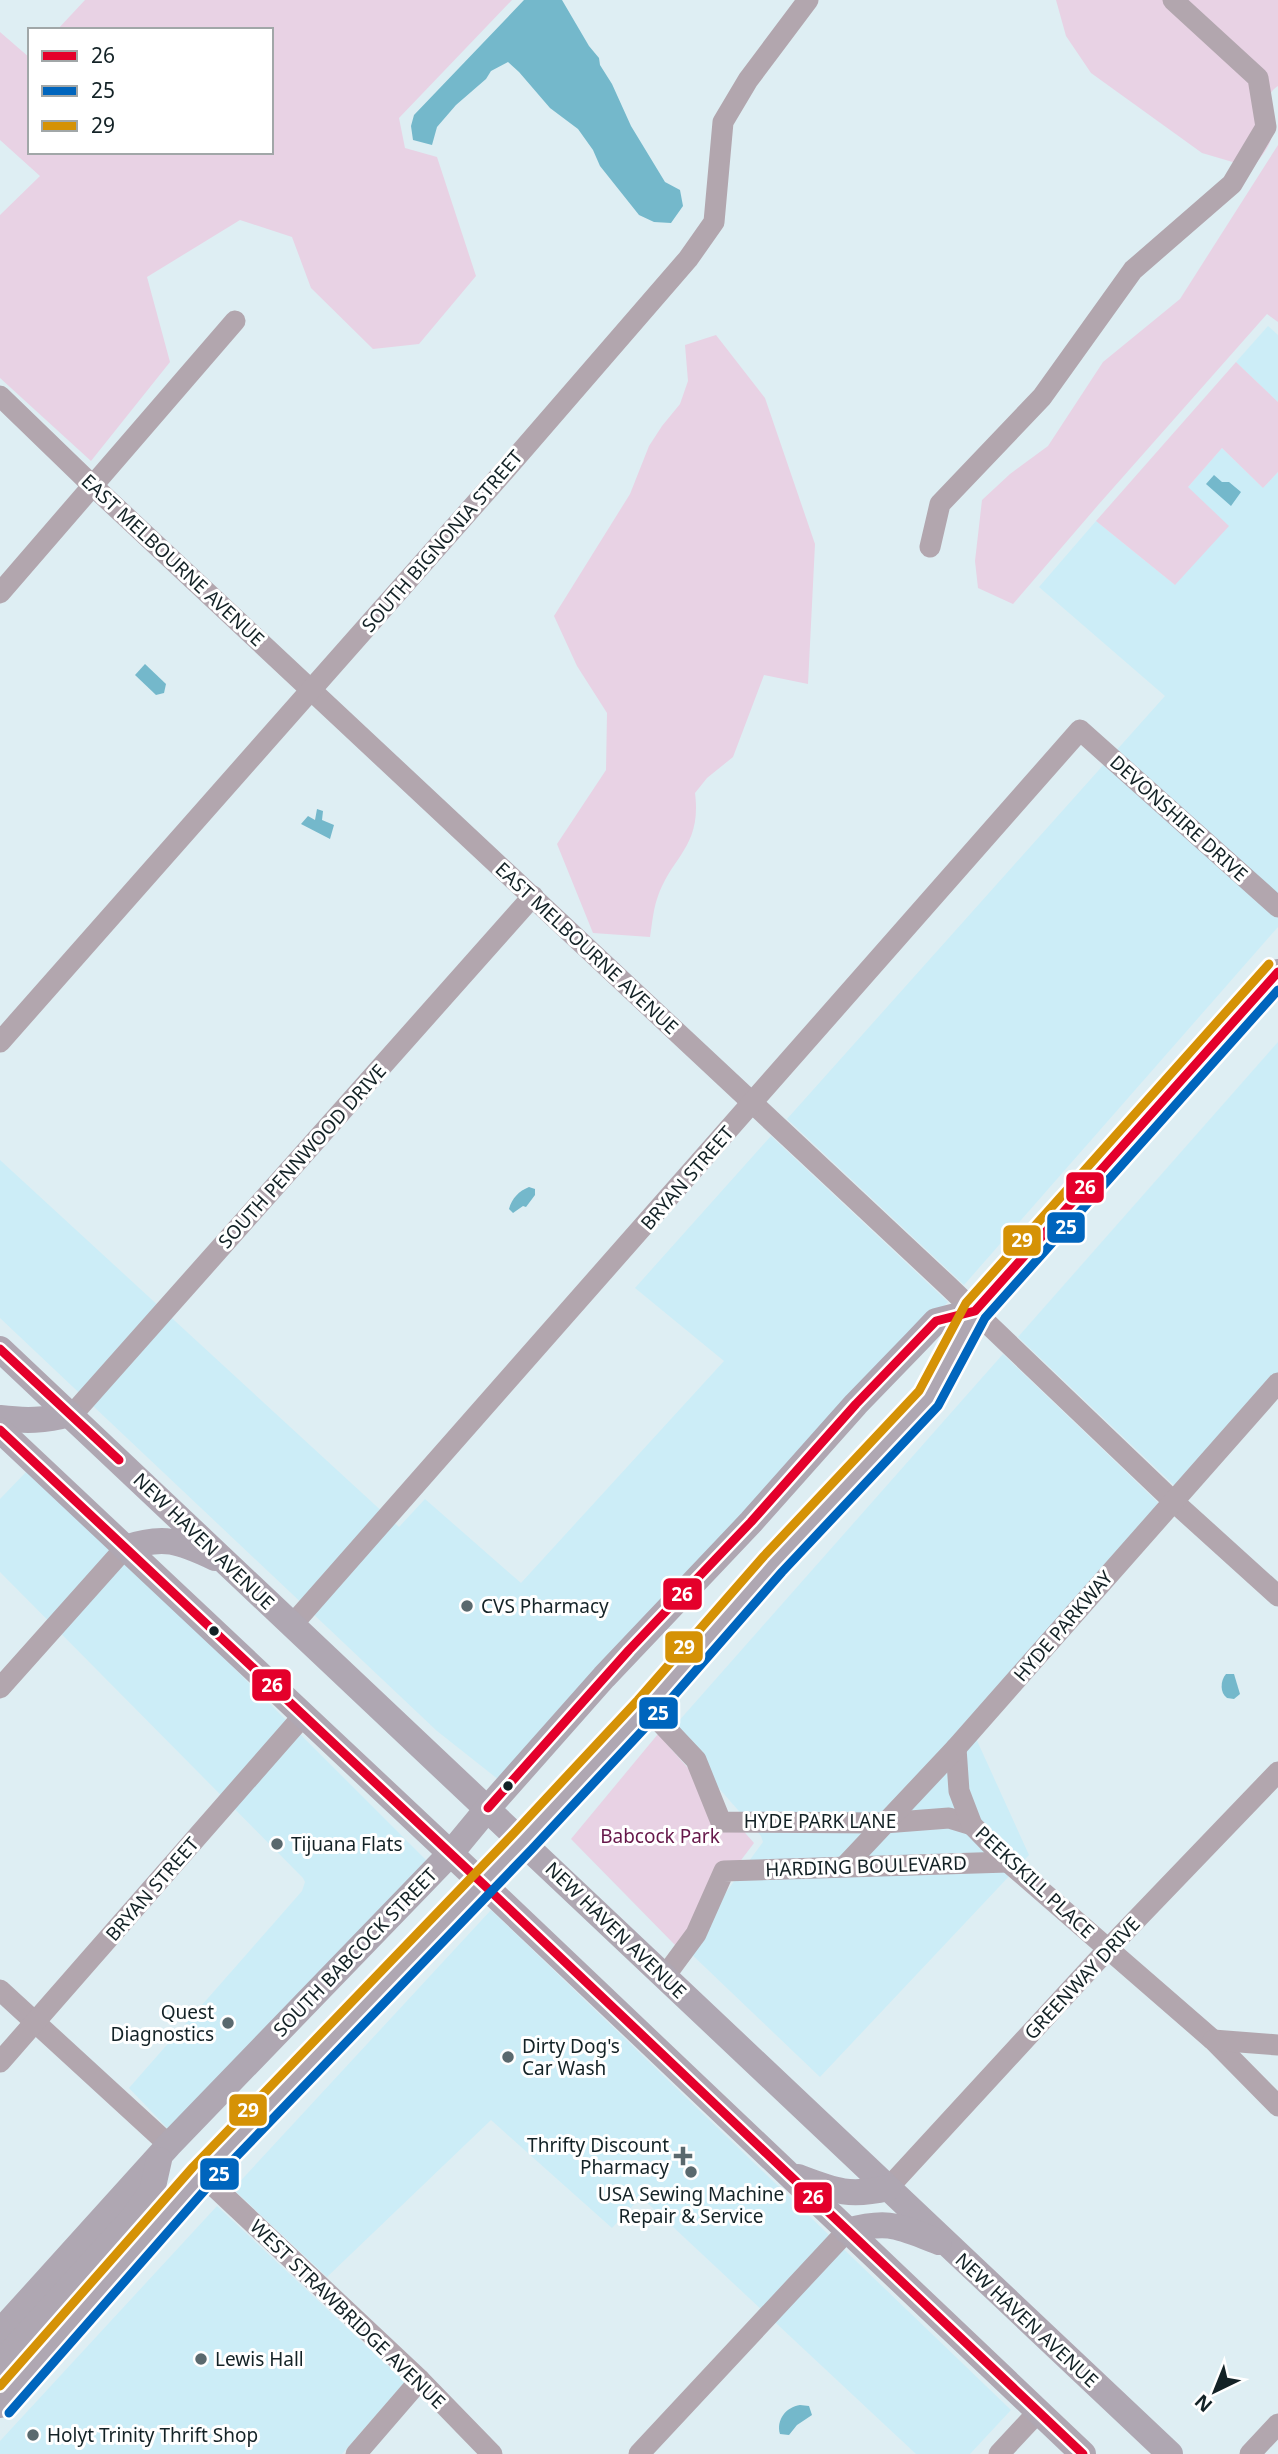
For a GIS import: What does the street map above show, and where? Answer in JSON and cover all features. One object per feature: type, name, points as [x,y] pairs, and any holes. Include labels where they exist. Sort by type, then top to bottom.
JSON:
[{"type":"main road","points":[[0,2405],[202,2175],[483,1884],[647,1708],[773,1564],[929,1398],[975,1311],[1278,972]]},
{"type":"main road","name":"SOUTH BABCOCK STREET","points":[[0,2332],[164,2150],[450,1854],[612,1668],[751,1522],[856,1404],[936,1321],[975,1311]]},
{"type":"main road","name":"NEW HAVEN AVENUE","points":[[0,1349],[1170,2454]]},
{"type":"main road","points":[[0,1418],[48,1420],[70,1415]]},
{"type":"main road","points":[[0,1430],[1083,2454]]},
{"type":"main road","points":[[125,1548],[149,1540],[170,1541],[229,1565]]},
{"type":"main road","points":[[0,2364],[132,2219],[152,2191],[164,2150]]},
{"type":"main road","points":[[787,2173],[836,2192],[862,2193],[888,2188]]},
{"type":"main road","points":[[847,2231],[872,2224],[891,2224],[948,2245]]},
{"type":"street","name":"SOUTH BIGNONIA STREET","points":[[0,1042],[688,259],[714,222],[723,122],[748,80],[808,0]]},
{"type":"street","points":[[930,547],[940,504],[1042,397],[1133,270],[1232,184],[1266,127],[1258,78],[1173,0]]},
{"type":"street","points":[[0,593],[235,321]]},
{"type":"street","name":"EAST MELBOURNE AVENUE","points":[[0,396],[975,1311],[1173,1501],[1278,1596]]},
{"type":"street","name":"DEVONSHIRE DRIVE","points":[[1080,730],[1278,907]]},
{"type":"street","name":"BRYAN STREET","points":[[292,1625],[1080,730]]},
{"type":"street","name":"SOUTH PENNWOOD DRIVE","points":[[70,1415],[533,896]]},
{"type":"street","name":"HYDE PARKWAY","points":[[845,1866],[956,1748],[1278,1383]]},
{"type":"street","points":[[0,1688],[125,1548]]},
{"type":"street","name":"HYDE PARK LANE","points":[[647,1708],[695,1760],[721,1822],[884,1823],[949,1818],[972,1825]]},
{"type":"street","name":"BRYAN STREET","points":[[0,2062],[303,1716]]},
{"type":"street","name":"PEEKSKILL PLACE","points":[[956,1748],[959,1791],[972,1825],[1008,1861],[1213,2040],[1278,2106]]},
{"type":"street","name":"GREENWAY DRIVE","points":[[888,2188],[1108,1949],[1278,1772]]},
{"type":"street","name":"HARDING BOULEVARD","points":[[665,1976],[696,1934],[724,1871],[1008,1861]]},
{"type":"street","points":[[0,1990],[164,2150]]},
{"type":"street","points":[[1213,2040],[1278,2045]]},
{"type":"street","name":"WEST STRAWBRIDGE AVENUE","points":[[202,2175],[420,2381],[492,2454]]},
{"type":"street","points":[[639,2454],[847,2231]]},
{"type":"street","points":[[356,2454],[420,2381]]},
{"type":"street","points":[[999,2454],[1038,2412]]},
{"type":"street","points":[[1250,2454],[1278,2424]]},
{"type":"shaded area","points":[[1268,326],[1278,335],[1278,402],[1236,362]]},
{"type":"shaded area","points":[[1222,448],[1263,488],[1278,472],[1278,927],[964,1285],[787,1119],[1165,696],[1039,587],[1096,521],[1175,585],[1188,487]]},
{"type":"shaded area","points":[[1278,1042],[1278,1396],[1181,1492],[1018,1337]]},
{"type":"shaded area","points":[[771,1136],[948,1302],[499,1780],[437,1731],[0,1318],[0,1160],[399,1527],[425,1499],[521,1583],[724,1361],[635,1288]]},
{"type":"shaded area","points":[[1003,1354],[1171,1515],[974,1734],[1029,1855],[820,2077],[685,1948],[763,1842],[761,1836],[669,1732]]},
{"type":"shaded area","points":[[27,1471],[219,1653],[428,1862],[169,2130],[129,2088],[302,1891],[305,1882],[0,1572],[0,1499]]},
{"type":"shaded area","points":[[491,1910],[1011,2410],[970,2454],[916,2454],[641,2197],[612,2228],[491,2120],[327,2277],[233,2189]]},
{"type":"shaded area","points":[[217,2206],[405,2382],[342,2454],[0,2454],[0,2441]]},
{"type":"green space","points":[[85,0],[512,0],[399,118],[405,148],[437,157],[476,276],[419,344],[373,349],[311,288],[292,237],[240,220],[147,277],[170,362],[91,461],[0,378],[0,215],[40,176],[0,140],[0,32],[28,56],[28,154],[273,154],[273,28],[59,28]]},
{"type":"green space","points":[[1056,0],[1278,0],[1278,86],[1272,91],[1268,103],[1271,139],[1253,168],[1202,153],[1091,73],[1066,36]]},
{"type":"green space","points":[[1278,145],[1278,322],[1267,314],[1013,604],[978,588],[975,561],[982,500],[1010,474],[1048,446],[1103,362],[1180,299]]},
{"type":"green space","points":[[716,335],[765,398],[815,544],[808,684],[764,675],[733,757],[707,778],[695,793],[694,827],[657,899],[650,937],[593,933],[557,844],[606,770],[607,713],[577,666],[554,616],[630,494],[649,446],[680,404],[688,381],[685,345]]},
{"type":"green space","points":[[1236,362],[1278,402],[1278,472],[1263,488],[1222,448],[1188,487],[1229,526],[1175,585],[1096,521]]},
{"type":"green space","name":"Babcock Park","points":[[658,1734],[754,1843],[676,1946],[571,1839]]},
{"type":"water","points":[[524,0],[562,0],[599,58],[631,126],[665,182],[680,190],[683,206],[671,223],[654,222],[639,215],[600,166],[593,150],[578,129],[550,108],[508,62],[491,71],[486,79],[456,105],[437,127],[432,145],[413,140],[411,126],[414,115]]},
{"type":"water","points":[[1214,475],[1241,492],[1231,506],[1206,484]]},
{"type":"water","points":[[145,664],[166,684],[164,693],[156,695],[135,675]]},
{"type":"water","points":[[317,809],[323,811],[322,820],[334,825],[330,839],[301,824],[308,816],[315,820]]},
{"type":"water","points":[[529,1187],[535,1189],[535,1195],[526,1207],[523,1206],[513,1213],[509,1209],[512,1201]]},
{"type":"water","points":[[1226,1674],[1234,1674],[1240,1694],[1234,1699],[1227,1698],[1222,1690]]},
{"type":"water","points":[[809,2406],[812,2415],[797,2425],[789,2435],[780,2434],[779,2424],[783,2415],[790,2408]]},
{"type":"transit line","name":"29","points":[[0,2386],[193,2167],[514,1833],[638,1700],[764,1556],[919,1391],[966,1303],[1269,964]]},
{"type":"transit line","name":"26","points":[[488,1808],[629,1650],[936,1321],[975,1311],[1278,972]]},
{"type":"transit line","name":"25","points":[[9,2413],[211,2183],[532,1849],[656,1716],[782,1572],[938,1406],[985,1318],[1278,990]]},
{"type":"transit line","name":"26","points":[[0,1349],[119,1460]]},
{"type":"transit line","name":"26","points":[[0,1430],[1083,2454]]},
{"type":"place","name":"CVS Pharmacy","points":[[467,1606]]},
{"type":"place","name":"Tijuana Flats","points":[[277,1844]]},
{"type":"place","name":"Quest Diagnostics","points":[[228,2023]]},
{"type":"place","name":"Dirty Dog's Car Wash","points":[[508,2057]]},
{"type":"place","name":"Thrifty Discount Pharmacy","points":[[683,2156]]},
{"type":"place","name":"USA Sewing Machine Repair & Service","points":[[691,2172]]},
{"type":"place","name":"Lewis Hall","points":[[201,2359]]},
{"type":"place","name":"Holyt Trinity Thrift Shop","points":[[33,2435]]}]
